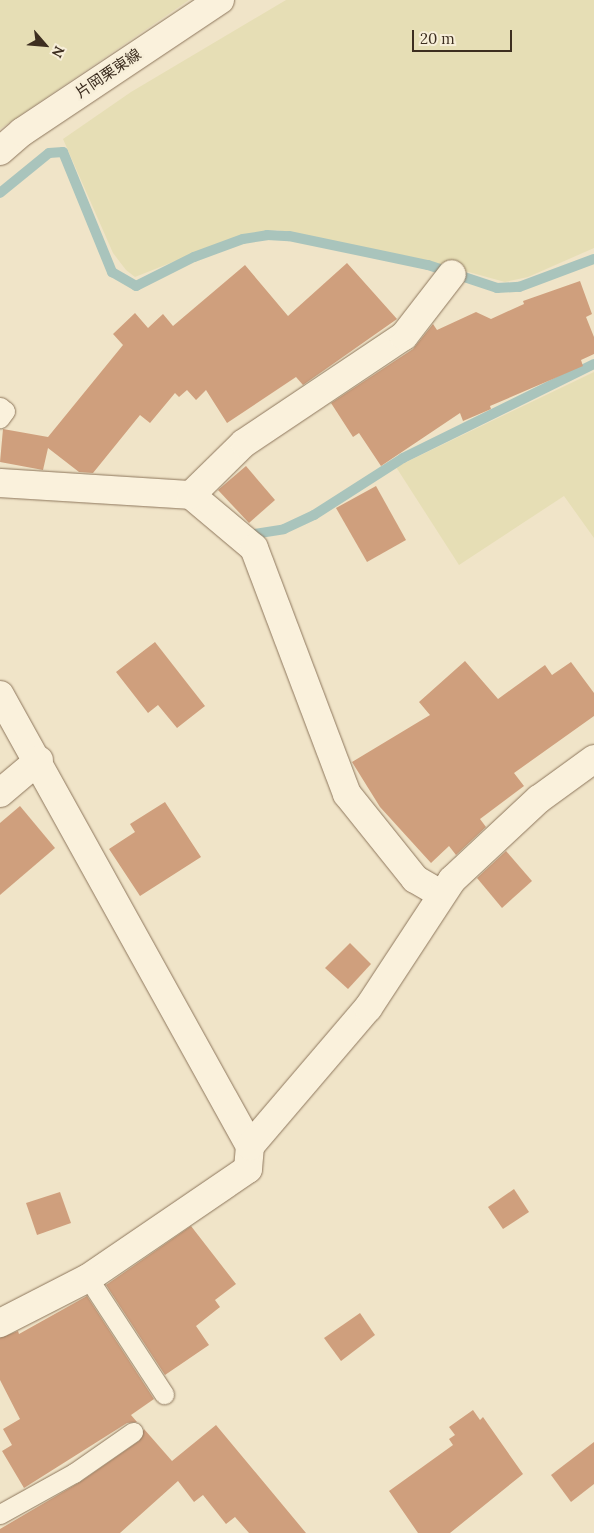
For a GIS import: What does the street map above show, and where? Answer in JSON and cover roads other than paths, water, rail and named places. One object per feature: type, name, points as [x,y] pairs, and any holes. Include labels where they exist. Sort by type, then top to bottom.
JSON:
[{"type":"street","name":"片岡栗東線","points":[[0,150],[22,132],[220,0]]},
{"type":"street","points":[[191,495],[244,443],[404,336],[452,274]]},
{"type":"street","points":[[0,482],[191,495],[254,548],[322,736],[347,794],[415,879],[441,894]]},
{"type":"street","points":[[0,695],[39,760],[250,1146],[248,1169],[88,1278],[0,1323]]},
{"type":"street","points":[[250,1146],[368,1008],[441,894],[539,799],[594,759]]},
{"type":"street","points":[[0,793],[39,760]]},
{"type":"lane","points":[[0,407],[5,411],[0,418]]},
{"type":"lane","points":[[88,1278],[164,1394]]},
{"type":"lane","points":[[0,1514],[74,1472],[133,1432]]},
{"type":"waterway","points":[[0,193],[49,153],[63,152],[112,272],[136,286],[194,257],[243,239],[267,235],[289,236],[428,265],[497,288],[519,287],[594,259]]},
{"type":"waterway","points":[[248,535],[284,529],[314,515],[403,458],[594,364]]}]
